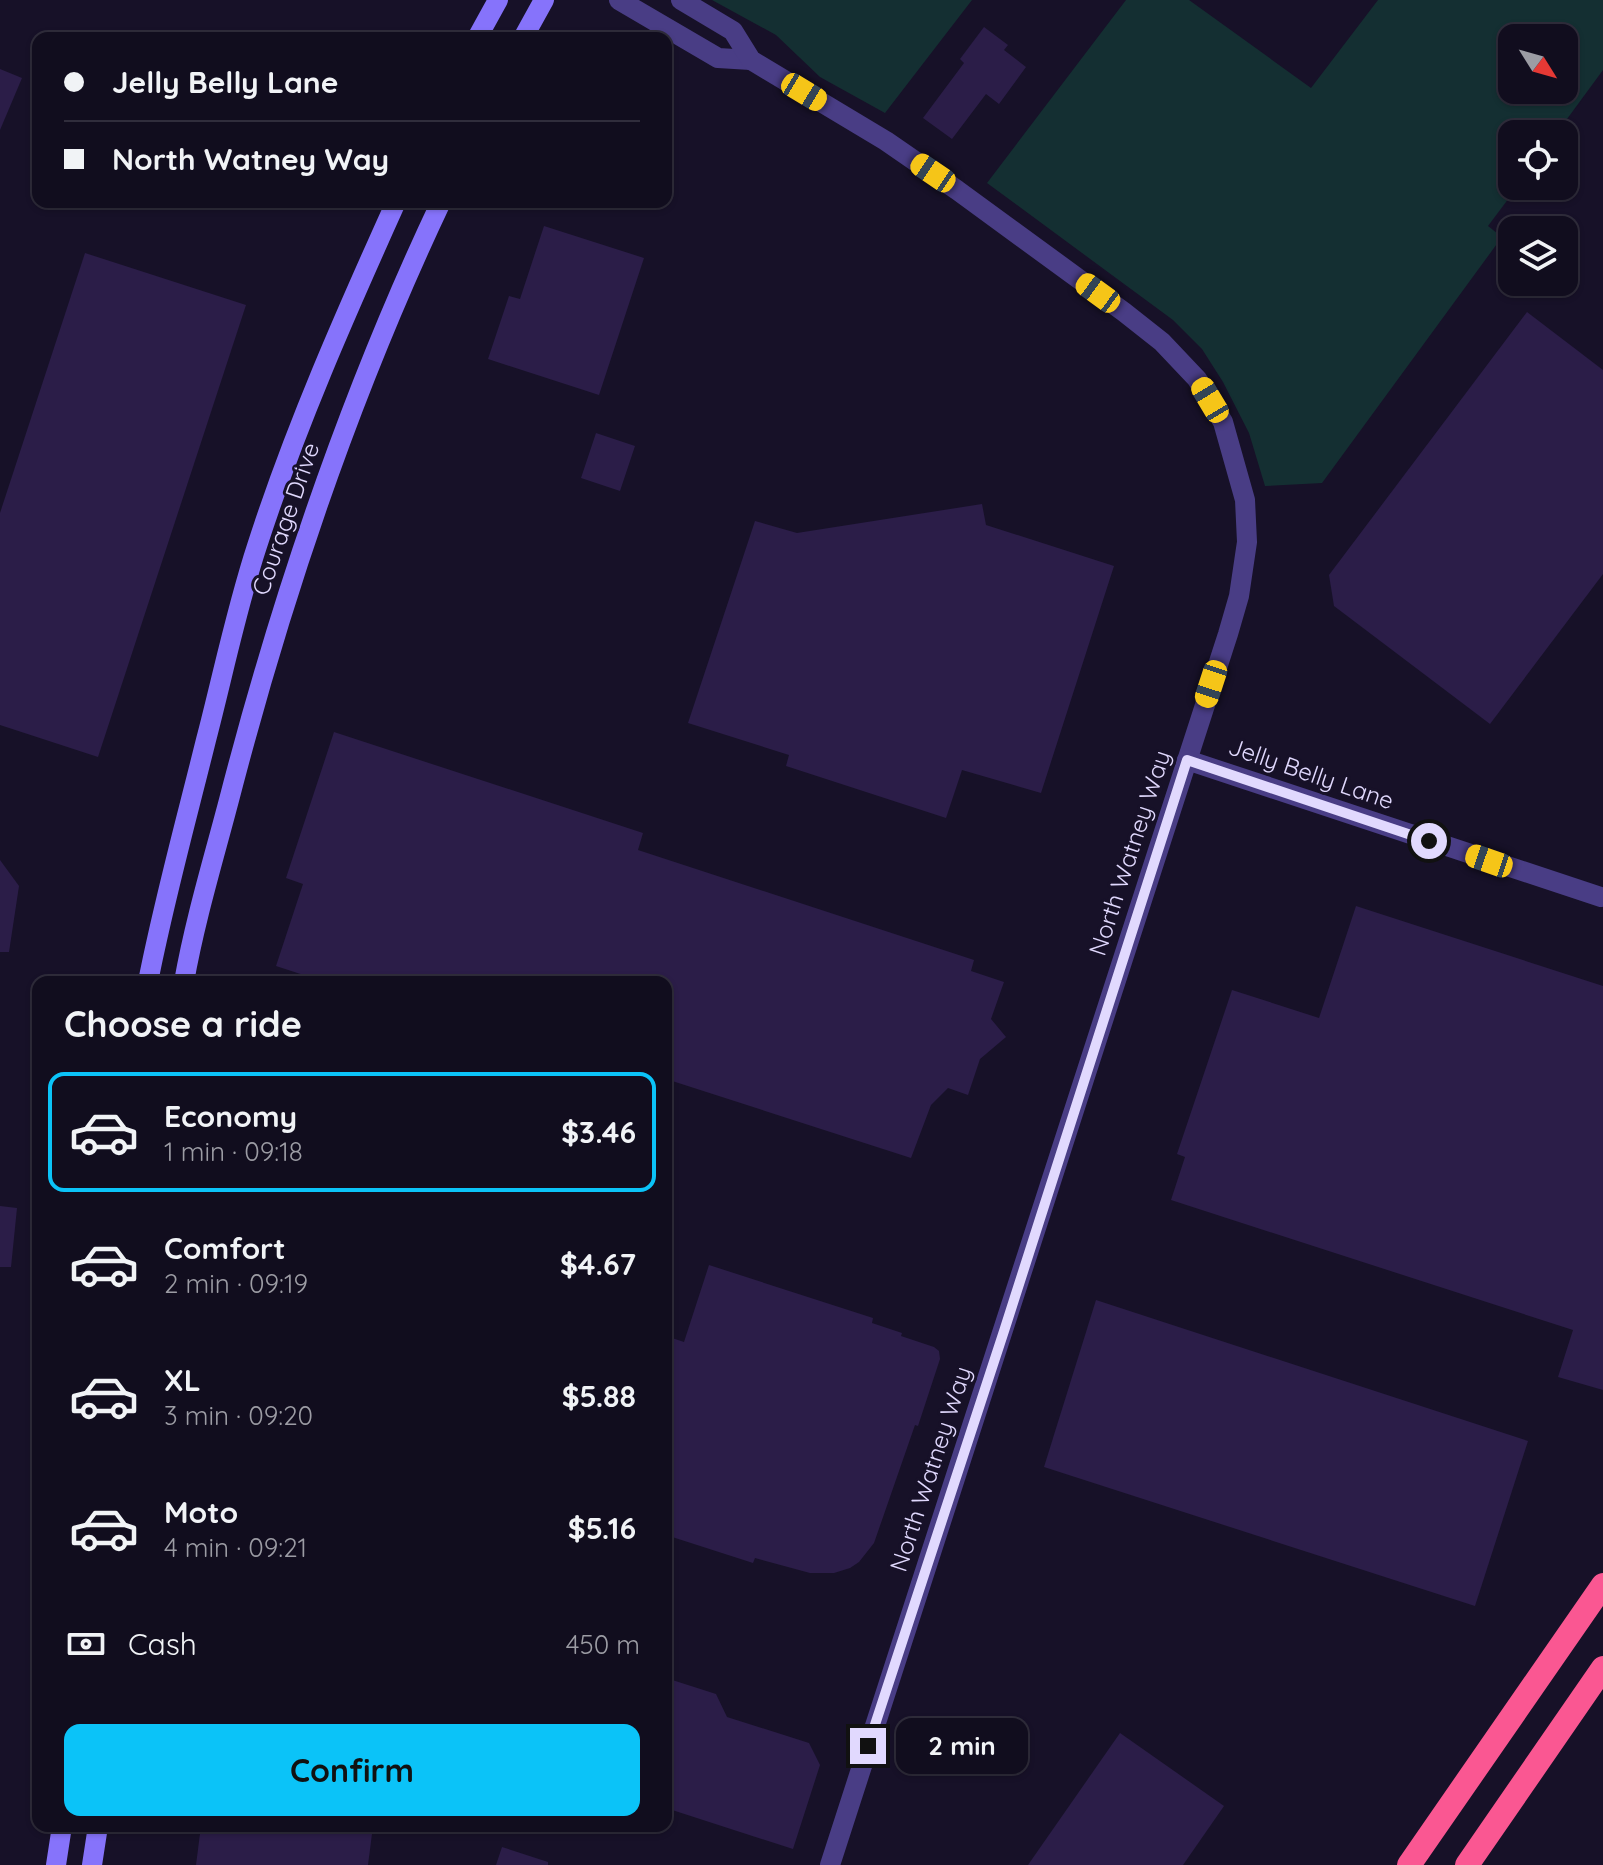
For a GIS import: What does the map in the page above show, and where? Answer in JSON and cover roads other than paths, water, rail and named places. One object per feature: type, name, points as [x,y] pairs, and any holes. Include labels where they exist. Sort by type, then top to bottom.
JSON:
[{"type":"highway","points":[[1409,1865],[1603,1585]]},
{"type":"highway","points":[[1467,1865],[1603,1668]]},
{"type":"street","points":[[480,32],[498,0]]},
{"type":"street","points":[[526,32],[544,0]]},
{"type":"street","name":"North Watney Way","points":[[619,0],[718,58],[751,60]]},
{"type":"street","name":"North Watney Way","points":[[681,0],[733,31],[751,60],[886,141],[1162,342],[1197,379],[1223,422],[1245,500],[1247,542],[1239,596],[830,1865]]},
{"type":"street","name":"Courage Drive","points":[[149,976],[175,858],[222,680],[233,622],[258,544],[339,329],[393,208]]},
{"type":"street","name":"Courage Drive","points":[[185,976],[211,862],[256,695],[314,512],[383,332],[438,208]]},
{"type":"street","name":"Jelly Belly Lane","points":[[1187,760],[1601,897]]},
{"type":"street","points":[[175,858],[211,862]]},
{"type":"street","points":[[56,1865],[61,1832]]},
{"type":"street","points":[[92,1865],[97,1832]]}]
